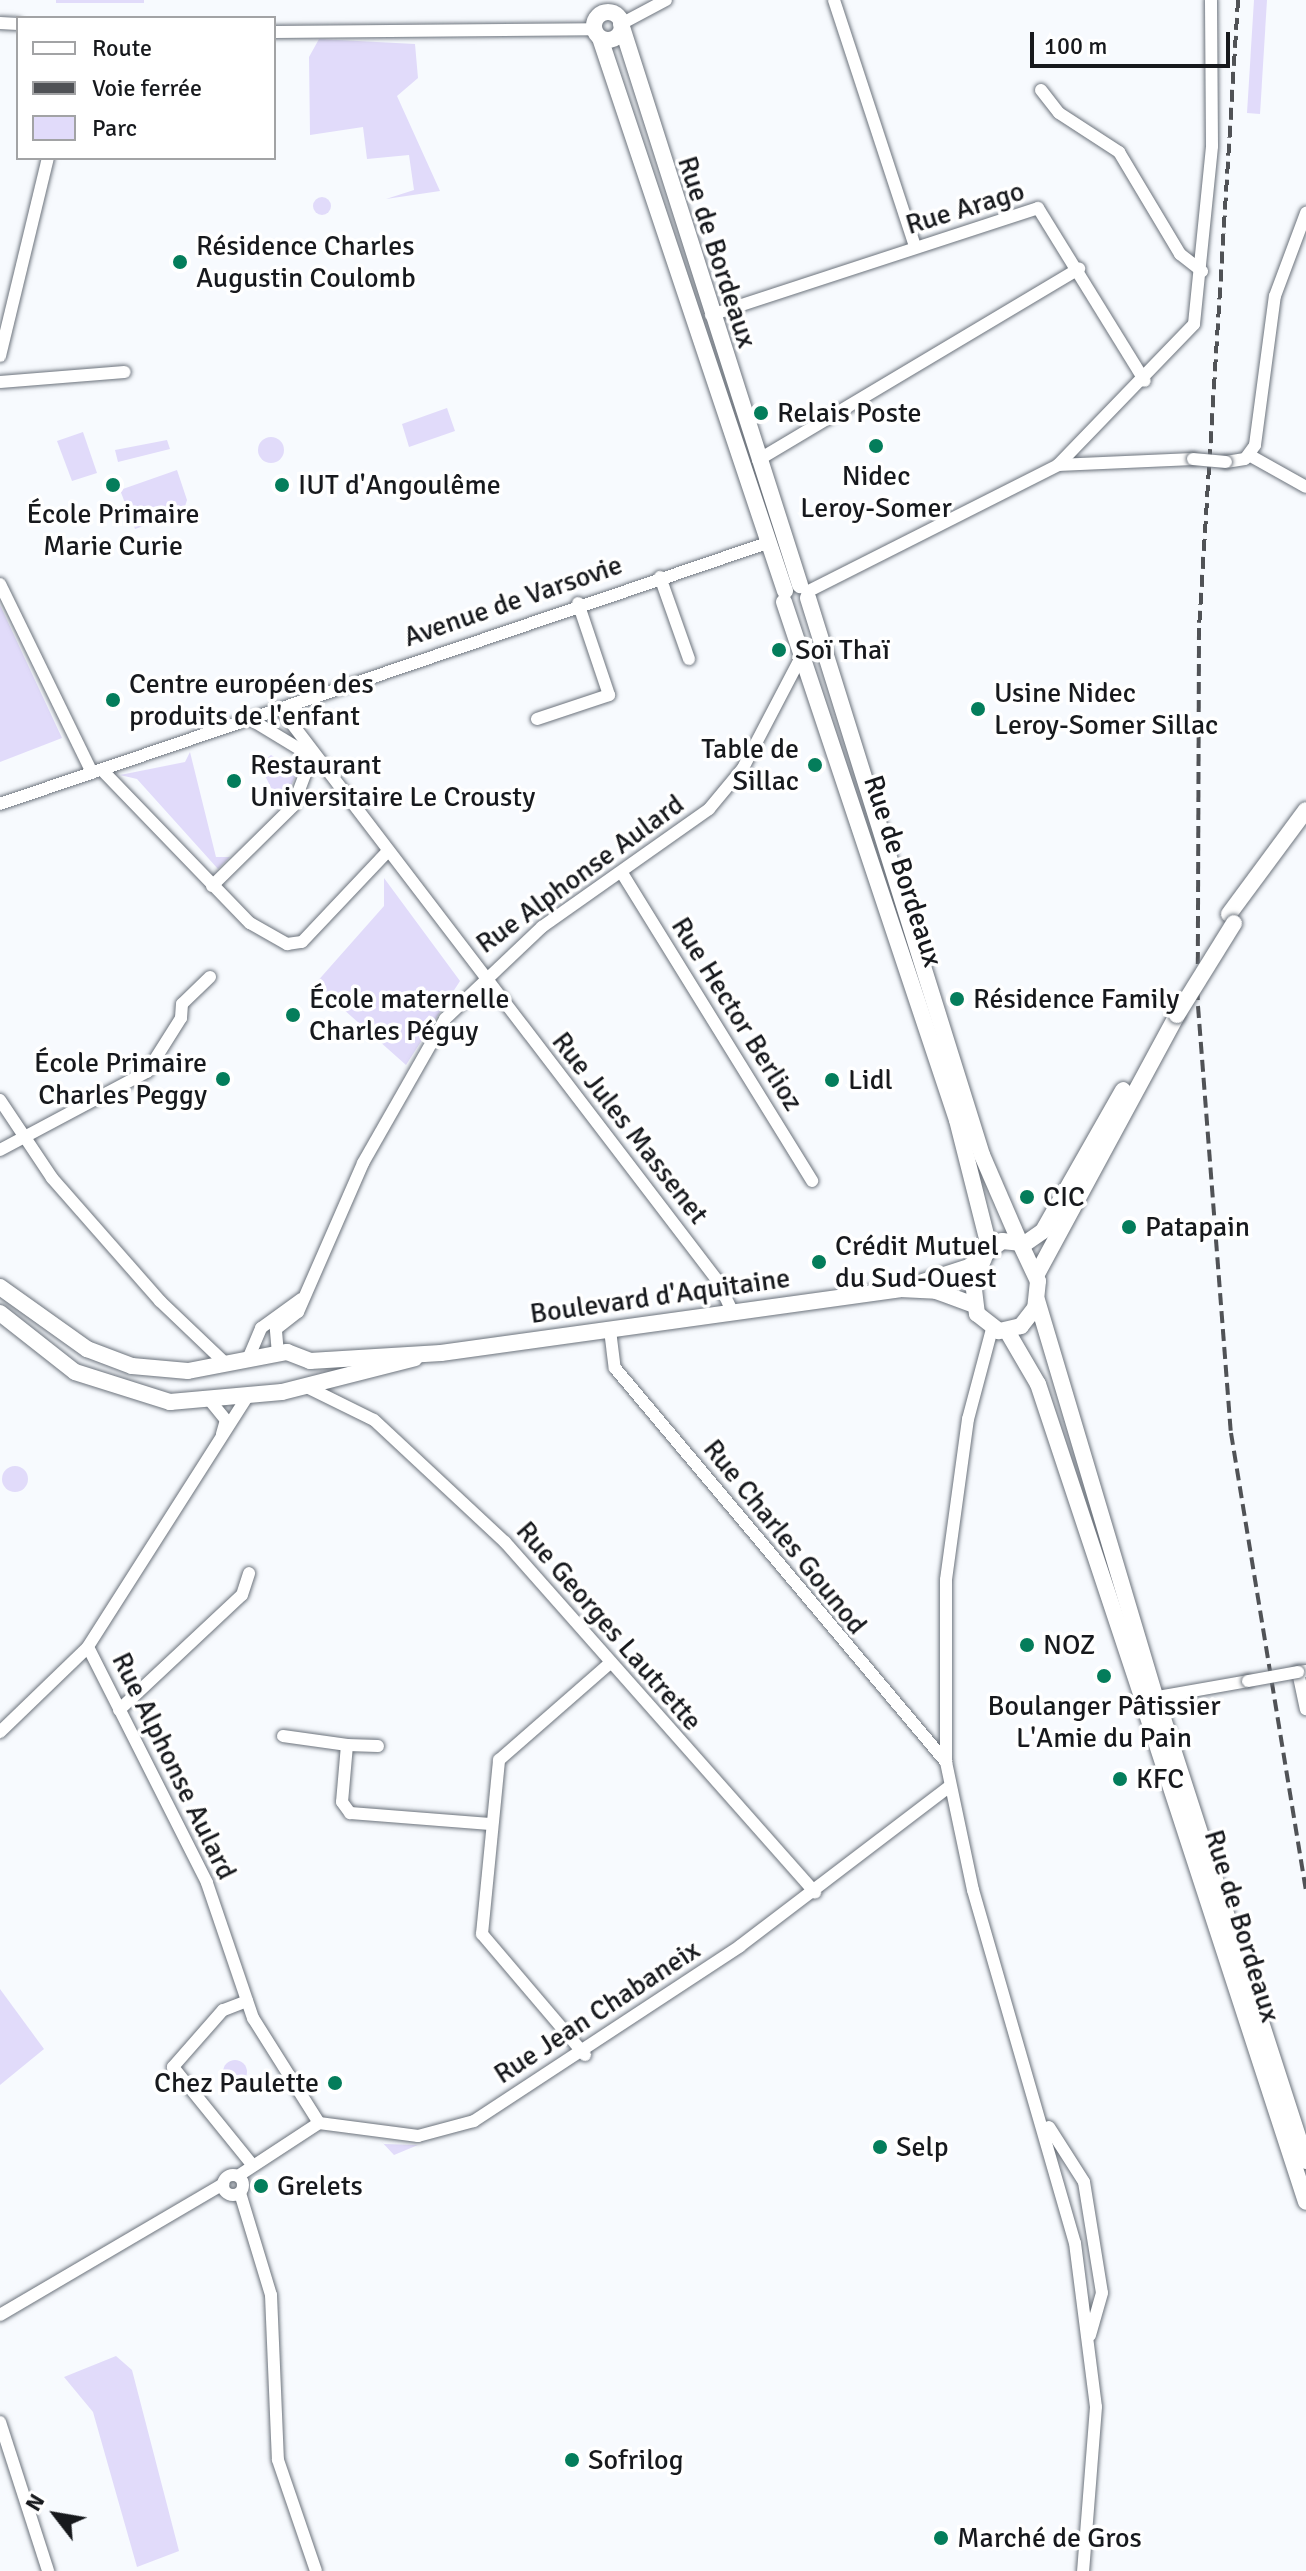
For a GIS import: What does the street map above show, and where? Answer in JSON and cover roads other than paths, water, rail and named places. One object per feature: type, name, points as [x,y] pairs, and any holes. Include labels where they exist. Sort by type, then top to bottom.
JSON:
[{"type":"main road","name":"Rue de Bordeaux","points":[[604,17],[711,315],[797,594],[982,1155],[1021,1244]]},
{"type":"main road","name":"Rue de Bordeaux","points":[[604,17],[770,542],[797,594],[800,659],[957,1120],[987,1254]]},
{"type":"main road","points":[[1176,1007],[1037,1274],[1037,1300],[1027,1322],[999,1330],[974,1305],[987,1254],[1021,1244],[1043,1231],[1176,1007],[1306,810]]},
{"type":"main road","points":[[1232,918],[1306,825]]},
{"type":"main road","points":[[1021,1244],[1037,1274]]},
{"type":"main road","name":"Boulevard d'Aquitaine","points":[[900,1289],[987,1254]]},
{"type":"main road","name":"Boulevard d'Aquitaine","points":[[0,1287],[55,1333],[114,1361],[188,1371],[278,1354],[302,1358],[428,1353],[900,1289],[936,1291],[974,1305]]},
{"type":"main road","name":"Rue de Bordeaux","points":[[1037,1300],[1152,1701],[1241,1981],[1306,2202]]},
{"type":"main road","name":"Boulevard d'Aquitaine","points":[[0,1313],[50,1355],[103,1386],[194,1403],[212,1403],[300,1386],[428,1353]]},
{"type":"main road","name":"Rue de Bordeaux","points":[[999,1330],[1038,1384],[1152,1701]]},
{"type":"main road","points":[[300,1386],[302,1358]]},
{"type":"main road","points":[[188,1371],[183,1386],[194,1403]]},
{"type":"main road","name":"Rue de Bordeaux","points":[[1241,1981],[1306,2161]]},
{"type":"street","points":[[276,32],[604,17],[666,0]]},
{"type":"street","points":[[834,0],[915,247]]},
{"type":"street","points":[[797,594],[1058,465],[1145,381],[1194,324],[1202,271],[1212,146],[1211,0]]},
{"type":"street","points":[[1041,90],[1059,113],[1119,152],[1180,254],[1202,271]]},
{"type":"street","points":[[0,356],[48,160]]},
{"type":"street","name":"Rue Arago","points":[[711,315],[1038,208],[1079,269],[1145,381]]},
{"type":"street","points":[[1249,455],[1281,271],[1306,213]]},
{"type":"street","points":[[758,460],[1079,269]]},
{"type":"street","points":[[0,382],[125,372]]},
{"type":"street","points":[[1058,465],[1193,459],[1226,462],[1249,455],[1306,487]]},
{"type":"street","name":"Avenue de Varsovie","points":[[0,804],[578,603],[770,542]]},
{"type":"street","points":[[660,577],[689,659]]},
{"type":"street","points":[[0,584],[97,771],[250,923],[294,945],[387,852]]},
{"type":"street","points":[[537,719],[609,695],[578,603]]},
{"type":"street","name":"Rue Alphonse Aulard","points":[[278,1354],[276,1329],[298,1312],[301,1299],[398,1098],[445,1019],[482,977],[725,792],[800,659]]},
{"type":"street","name":"Rue Jules Massenet","points":[[280,708],[312,756],[717,1280],[733,1313]]},
{"type":"street","points":[[212,886],[293,806],[312,756],[250,719]]},
{"type":"street","name":"Rue Hector Berlioz","points":[[622,873],[812,1181]]},
{"type":"street","points":[[0,1150],[19,1137],[147,1072],[181,1018],[182,1004],[210,977]]},
{"type":"street","points":[[0,1100],[19,1137],[160,1301],[225,1363]]},
{"type":"street","name":"Rue Alphonse Aulard","points":[[248,1359],[261,1328],[301,1299]]},
{"type":"street","name":"Rue Charles Gounod","points":[[610,1330],[615,1368],[946,1762]]},
{"type":"street","points":[[999,1330],[968,1419],[946,1580],[946,1762],[949,1787],[1040,2114],[1052,2146],[1075,2243],[1096,2407],[1083,2571]]},
{"type":"street","name":"Rue Georges Lautrette","points":[[341,1375],[336,1387],[505,1542],[609,1664],[815,1893]]},
{"type":"street","name":"Rue Georges Lautrette","points":[[300,1386],[353,1405]]},
{"type":"street","name":"Rue Alphonse Aulard","points":[[247,1397],[88,1647],[207,1883],[247,2001],[319,2123]]},
{"type":"street","points":[[212,1403],[226,1420],[218,1444]]},
{"type":"street","points":[[119,1710],[242,1595],[249,1573]]},
{"type":"street","points":[[0,1732],[88,1647]]},
{"type":"street","points":[[585,2055],[482,1934],[499,1760],[609,1664]]},
{"type":"street","points":[[1152,1701],[1302,1671],[1306,1709]]},
{"type":"street","points":[[283,1736],[378,1746]]},
{"type":"street","points":[[347,1745],[342,1802],[350,1813],[491,1824]]},
{"type":"street","name":"Rue Jean Chabaneix","points":[[319,2123],[446,2133],[585,2055],[815,1893],[949,1787]]},
{"type":"street","points":[[247,2001],[223,2010],[173,2067],[250,2162]]},
{"type":"street","points":[[1040,2114],[1068,2152],[1084,2182],[1102,2293],[1088,2342]]},
{"type":"street","points":[[0,2315],[238,2176],[250,2162],[319,2123]]},
{"type":"street","points":[[1052,2146],[1068,2152]]},
{"type":"street","points":[[238,2176],[240,2193],[271,2295],[278,2460],[316,2571]]},
{"type":"street","points":[[223,2184],[227,2194],[240,2193]]},
{"type":"street","points":[[0,2422],[48,2571]]},
{"type":"railway","points":[[1238,0],[1199,628],[1198,1006],[1231,1433],[1306,1889]]},
{"type":"place","name":"Résidence Charles Augustin Coulomb","points":[[180,262]]},
{"type":"place","name":"Relais Poste","points":[[761,413]]},
{"type":"place","name":"Nidec Leroy-Somer","points":[[876,446]]},
{"type":"place","name":"École Primaire Marie Curie","points":[[113,485]]},
{"type":"place","name":"IUT d'Angoulême","points":[[282,485]]},
{"type":"place","name":"Soï Thaï","points":[[779,650]]},
{"type":"place","name":"Centre européen des produits de l'enfant","points":[[113,700]]},
{"type":"place","name":"Usine Nidec Leroy-Somer Sillac","points":[[978,709]]},
{"type":"place","name":"Table de Sillac","points":[[815,765]]},
{"type":"place","name":"Restaurant Universitaire Le Crousty","points":[[234,781]]},
{"type":"place","name":"Résidence Family","points":[[957,999]]},
{"type":"place","name":"École maternelle Charles Péguy","points":[[293,1015]]},
{"type":"place","name":"École Primaire Charles Peggy","points":[[223,1079]]},
{"type":"place","name":"Lidl","points":[[832,1080]]},
{"type":"place","name":"CIC","points":[[1027,1197]]},
{"type":"place","name":"Patapain","points":[[1129,1227]]},
{"type":"place","name":"Crédit Mutuel du Sud-Ouest","points":[[819,1262]]},
{"type":"place","name":"NOZ","points":[[1027,1645]]},
{"type":"place","name":"Boulanger Pâtissier L'Amie du Pain","points":[[1104,1676]]},
{"type":"place","name":"KFC","points":[[1120,1779]]},
{"type":"place","name":"Chez Paulette","points":[[335,2083]]},
{"type":"place","name":"Selp","points":[[880,2147]]},
{"type":"place","name":"Grelets","points":[[261,2186]]},
{"type":"place","name":"Sofrilog","points":[[572,2460]]},
{"type":"place","name":"Marché de Gros","points":[[941,2538]]}]
